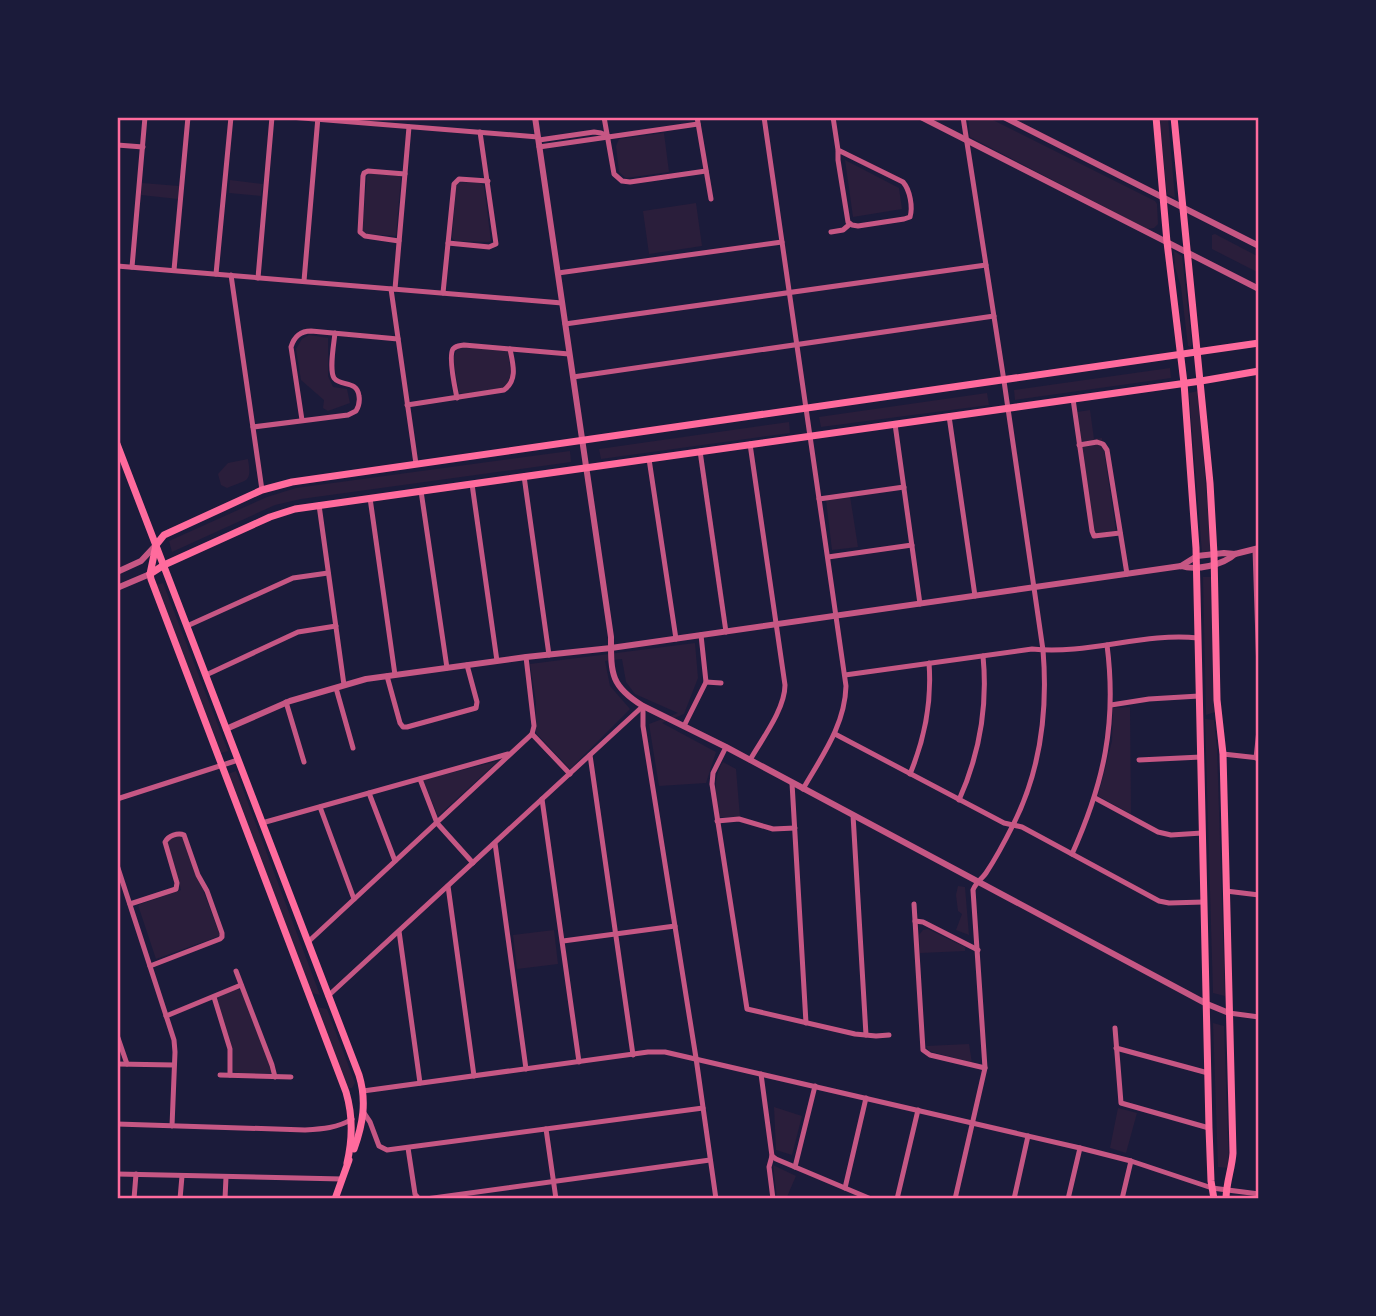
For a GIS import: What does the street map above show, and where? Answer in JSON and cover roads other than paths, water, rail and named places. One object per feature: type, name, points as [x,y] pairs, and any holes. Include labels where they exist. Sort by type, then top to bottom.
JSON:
[{"type":"main road","points":[[1156,117],[1167,242],[1184,383],[1197,556],[1209,1128],[1214,1199]]},
{"type":"main road","points":[[1174,117],[1201,381],[1215,565],[1217,699],[1223,754],[1233,1153],[1226,1195]]},
{"type":"main road","points":[[347,1163],[352,1119],[346,1092],[150,575],[156,545],[164,535],[262,490],[292,482],[1259,343]]},
{"type":"main road","points":[[150,575],[164,565],[278,514],[319,505],[1259,371]]},
{"type":"main road","points":[[117,444],[359,1075],[364,1113],[359,1136],[335,1199]]},
{"type":"street","points":[[132,267],[145,117]]},
{"type":"street","points":[[174,270],[188,117]]},
{"type":"street","points":[[216,274],[231,117]]},
{"type":"street","points":[[258,278],[272,117]]},
{"type":"street","points":[[289,117],[480,132],[539,141],[596,139],[698,120],[710,199]]},
{"type":"street","points":[[535,117],[611,637],[612,668],[616,682],[626,695],[1207,1004],[1229,1013],[1259,1017]]},
{"type":"street","points":[[604,117],[614,174],[622,181],[706,170]]},
{"type":"street","points":[[764,117],[846,686],[844,707],[835,734],[803,789]]},
{"type":"street","points":[[834,117],[846,217],[850,224],[858,226],[907,219],[911,213],[909,192],[903,182],[838,150]]},
{"type":"street","points":[[921,117],[1259,289]]},
{"type":"street","points":[[955,1199],[985,1068],[973,890],[986,874],[1013,825],[1028,789],[1041,738],[1045,691],[1043,650],[963,117]]},
{"type":"street","points":[[1004,117],[1259,246]]},
{"type":"street","points":[[304,282],[318,118]]},
{"type":"street","points":[[410,127],[393,289],[416,464]]},
{"type":"street","points":[[448,243],[489,247],[496,244],[480,132]]},
{"type":"street","points":[[117,145],[143,147]]},
{"type":"street","points":[[400,240],[365,236],[359,228],[364,174],[367,171],[405,174]]},
{"type":"street","points":[[443,293],[455,182],[460,179],[488,181]]},
{"type":"street","points":[[831,232],[843,230],[850,224]]},
{"type":"street","points":[[558,273],[782,242]]},
{"type":"street","points":[[565,324],[986,265]]},
{"type":"street","points":[[117,266],[562,303]]},
{"type":"street","points":[[231,275],[262,490]]},
{"type":"street","points":[[573,377],[994,316]]},
{"type":"street","points":[[302,420],[292,349],[297,336],[304,332],[398,340]]},
{"type":"street","points":[[253,427],[348,415],[358,409],[357,389],[337,381],[333,376],[335,334]]},
{"type":"street","points":[[457,398],[451,356],[455,347],[464,345],[569,354]]},
{"type":"street","points":[[407,405],[498,392],[508,388],[514,377],[510,349]]},
{"type":"street","points":[[1073,399],[1092,531],[1094,536],[1120,533]]},
{"type":"street","points":[[949,416],[975,596]]},
{"type":"street","points":[[895,424],[920,604]]},
{"type":"street","points":[[1079,445],[1097,442],[1103,444],[1107,450],[1127,574]]},
{"type":"street","points":[[750,444],[785,680],[785,695],[780,707],[750,760]]},
{"type":"street","points":[[700,451],[726,632]]},
{"type":"street","points":[[649,458],[676,639]]},
{"type":"street","points":[[524,476],[549,655]]},
{"type":"street","points":[[472,484],[497,661]]},
{"type":"street","points":[[819,499],[904,487]]},
{"type":"street","points":[[421,491],[447,668]]},
{"type":"street","points":[[370,498],[391,675],[403,727],[476,708],[477,702],[467,665]]},
{"type":"street","points":[[319,505],[344,685]]},
{"type":"street","points":[[117,572],[141,561],[156,545]]},
{"type":"street","points":[[828,557],[912,545]]},
{"type":"street","points":[[226,729],[286,702],[391,675],[611,648],[1034,588],[1181,566],[1197,556],[1224,552],[1235,554],[1257,549],[1259,672]]},
{"type":"street","points":[[1181,566],[1187,568],[1215,565],[1225,562],[1235,554]]},
{"type":"street","points":[[187,626],[293,578],[328,573]]},
{"type":"street","points":[[117,588],[150,575]]},
{"type":"street","points":[[206,675],[298,632],[336,626]]},
{"type":"street","points":[[684,726],[706,682],[701,635]]},
{"type":"street","points":[[845,675],[1032,649],[1059,651],[1178,636],[1198,638]]},
{"type":"street","points":[[1072,854],[1095,798],[1106,748],[1111,705],[1107,645]]},
{"type":"street","points":[[959,800],[972,767],[982,729],[985,701],[983,656]]},
{"type":"street","points":[[308,942],[532,734],[534,723],[526,657]]},
{"type":"street","points":[[910,774],[922,743],[928,716],[929,663]]},
{"type":"street","points":[[706,682],[721,683]]},
{"type":"street","points":[[336,688],[353,748]]},
{"type":"street","points":[[1111,705],[1199,696]]},
{"type":"street","points":[[286,702],[303,762]]},
{"type":"street","points":[[328,996],[643,706]]},
{"type":"street","points":[[643,706],[643,725],[716,1199]]},
{"type":"street","points":[[1223,754],[1257,758],[1259,730]]},
{"type":"street","points":[[532,734],[570,774]]},
{"type":"street","points":[[835,734],[1004,823],[1022,827],[1163,903],[1204,902]]},
{"type":"street","points":[[726,747],[712,778],[747,1009],[866,1035],[889,1035]]},
{"type":"street","points":[[262,823],[512,753]]},
{"type":"street","points":[[590,755],[633,1055]]},
{"type":"street","points":[[1139,760],[1201,757]]},
{"type":"street","points":[[117,799],[238,760]]},
{"type":"street","points":[[420,779],[437,823],[473,863]]},
{"type":"street","points":[[792,783],[807,1023]]},
{"type":"street","points":[[369,793],[395,861]]},
{"type":"street","points":[[1095,798],[1158,832],[1171,835],[1202,834]]},
{"type":"street","points":[[542,799],[579,1062]]},
{"type":"street","points":[[320,807],[354,899]]},
{"type":"street","points":[[853,815],[866,1035]]},
{"type":"street","points":[[717,821],[739,819],[773,829],[795,828]]},
{"type":"street","points":[[130,904],[177,887],[165,841],[168,837],[183,834],[198,876],[207,891],[222,937],[150,966]]},
{"type":"street","points":[[495,843],[526,1069]]},
{"type":"street","points":[[117,865],[174,1044],[172,1126]]},
{"type":"street","points":[[447,886],[474,1076]]},
{"type":"street","points":[[1226,891],[1259,895]]},
{"type":"street","points":[[914,904],[923,1050],[930,1055],[985,1068]]},
{"type":"street","points":[[915,921],[923,922],[978,950]]},
{"type":"street","points":[[563,941],[675,926]]},
{"type":"street","points":[[400,931],[420,1083]]},
{"type":"street","points":[[236,971],[275,1077]]},
{"type":"street","points":[[166,1016],[242,985]]},
{"type":"street","points":[[214,997],[230,1049],[230,1075]]},
{"type":"street","points":[[1115,1028],[1121,1103],[1209,1128]]},
{"type":"street","points":[[117,1035],[127,1064]]},
{"type":"street","points":[[1116,1048],[1208,1073]]},
{"type":"street","points":[[363,1091],[660,1052],[696,1058],[1080,1148],[1131,1161],[1226,1195],[1259,1194]]},
{"type":"street","points":[[117,1064],[174,1065]]},
{"type":"street","points":[[761,1073],[772,1156],[769,1167],[773,1199]]},
{"type":"street","points":[[220,1075],[291,1077]]},
{"type":"street","points":[[795,1167],[815,1086]]},
{"type":"street","points":[[845,1188],[866,1098]]},
{"type":"street","points":[[364,1113],[381,1148],[387,1150],[703,1108]]},
{"type":"street","points":[[897,1199],[918,1110]]},
{"type":"street","points":[[117,1125],[306,1130],[338,1126],[352,1119]]},
{"type":"street","points":[[546,1129],[556,1199]]},
{"type":"street","points":[[1014,1199],[1028,1136]]},
{"type":"street","points":[[408,1148],[415,1194],[418,1198]]},
{"type":"street","points":[[1068,1199],[1080,1148]]},
{"type":"street","points":[[772,1156],[871,1199]]},
{"type":"street","points":[[426,1199],[710,1160]]},
{"type":"street","points":[[1122,1199],[1131,1161]]},
{"type":"street","points":[[117,1174],[342,1179]]},
{"type":"street","points":[[134,1199],[136,1174]]},
{"type":"street","points":[[180,1199],[182,1175]]},
{"type":"street","points":[[225,1199],[226,1177]]},
{"type":"street","points":[[501,1188],[502,1199]]}]
